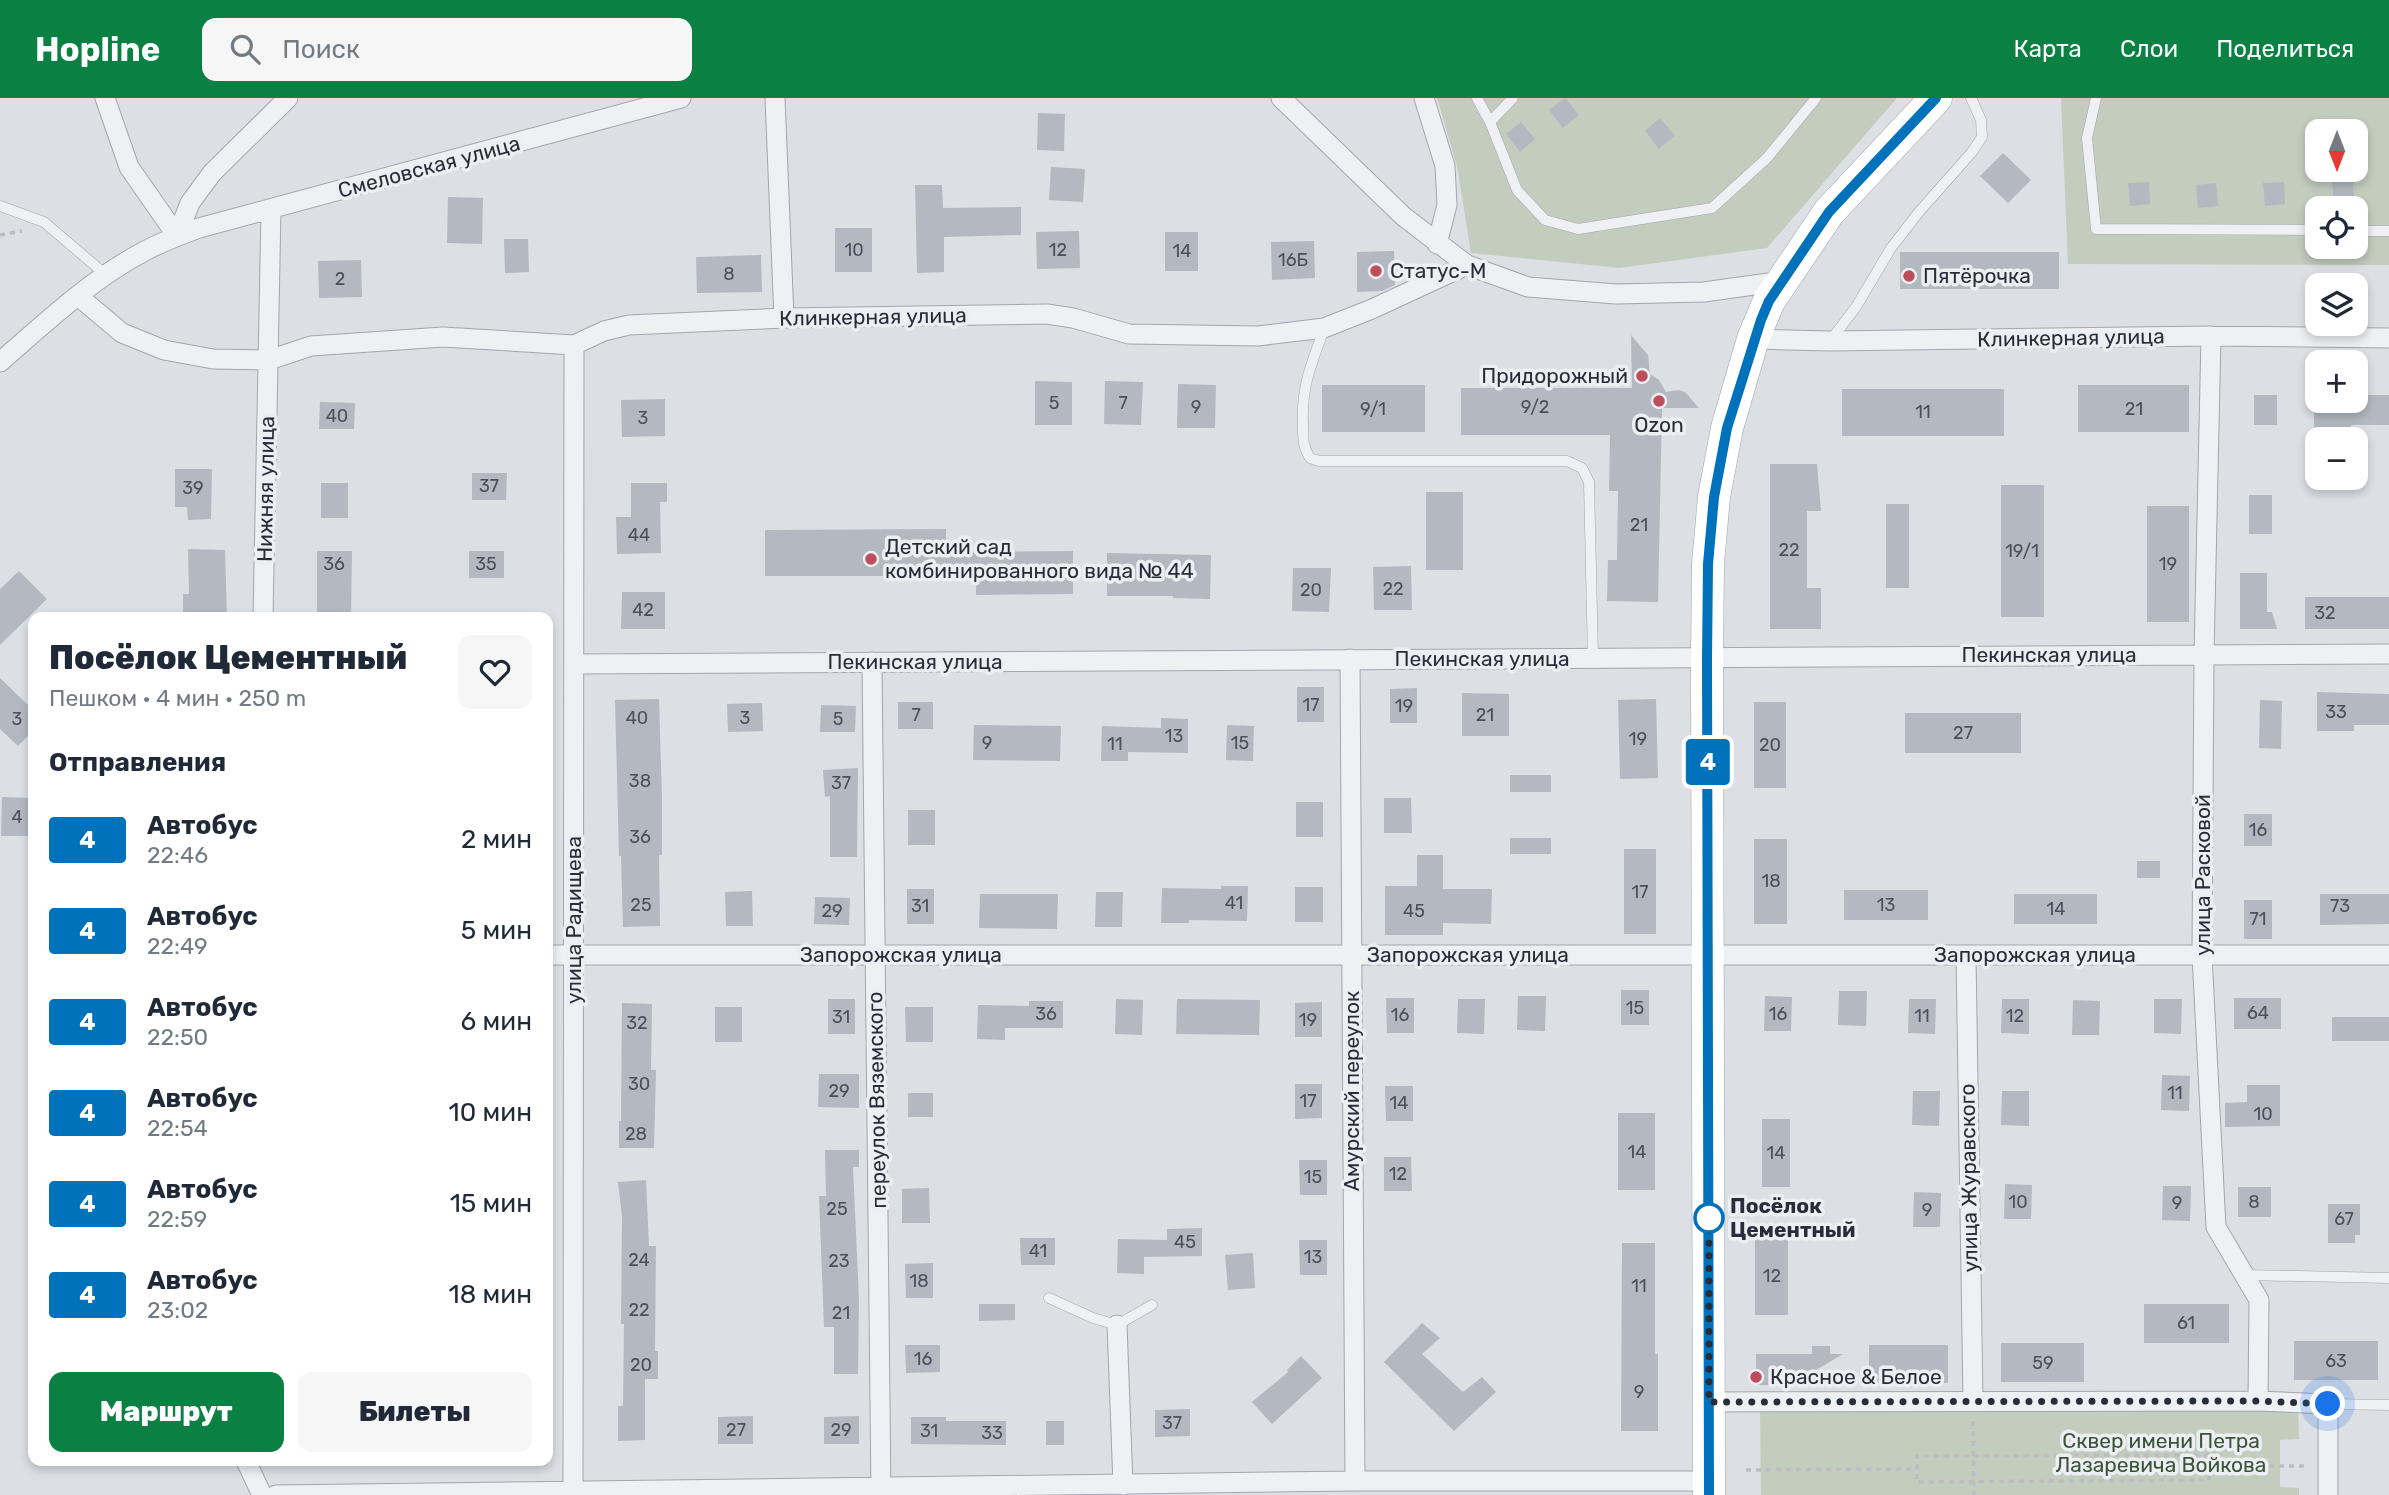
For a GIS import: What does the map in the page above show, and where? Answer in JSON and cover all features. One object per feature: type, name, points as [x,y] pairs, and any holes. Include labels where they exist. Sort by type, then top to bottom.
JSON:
[{"type":"main road","points":[[1709,1488],[1707,658],[1708,564],[1714,497],[1727,428],[1753,340],[1769,301],[1829,212],[1936,98]]},
{"type":"street","points":[[105,98],[129,167],[177,236]]},
{"type":"street","points":[[177,236],[190,203],[212,173],[288,98]]},
{"type":"street","name":"Смеловская улица","points":[[0,362],[106,275],[143,252],[177,236],[681,98]]},
{"type":"street","points":[[775,98],[784,318]]},
{"type":"street","points":[[1281,98],[1403,216],[1467,265],[1528,287],[1616,294],[1704,292],[1782,281]]},
{"type":"street","points":[[1424,98],[1445,166],[1447,205],[1437,244]]},
{"type":"street","name":"Нижняя улица","points":[[263,612],[271,210]]},
{"type":"street","name":"Клинкерная улица","points":[[78,296],[121,333],[164,350],[213,359],[269,360],[311,346],[443,337],[574,345],[604,331],[629,325],[784,318],[1047,314],[1073,318],[1129,334],[1258,336],[1324,328],[1467,265]]},
{"type":"street","name":"Клинкерная улица","points":[[1753,340],[2211,336],[2389,338]]},
{"type":"street","name":"улица Расковой","points":[[2211,336],[2204,655],[2202,955],[2216,1227],[2259,1300],[2258,1401]]},
{"type":"street","name":"улица Радищева","points":[[573,1493],[574,345]]},
{"type":"street","name":"Пекинская улица","points":[[574,664],[2389,654]]},
{"type":"street","name":"Амурский переулок","points":[[1350,659],[1354,1481]]},
{"type":"street","name":"переулок Вяземского","points":[[872,662],[881,1492]]},
{"type":"street","name":"Запорожская улица","points":[[553,955],[2389,955]]},
{"type":"street","name":"улица Журавского","points":[[1966,955],[1973,1401]]},
{"type":"street","points":[[1117,1325],[1123,1485]]},
{"type":"street","points":[[1709,1402],[2258,1401],[2328,1404],[2329,1495]]},
{"type":"street","points":[[248,1466],[262,1495]]},
{"type":"street","points":[[276,1495],[881,1492],[1123,1485],[1207,1490],[1354,1481],[1709,1488]]},
{"type":"lane","points":[[1477,98],[1517,190],[1545,220],[1578,229],[1712,208],[1767,158],[1816,98]]},
{"type":"lane","points":[[1489,122],[1513,98]]},
{"type":"lane","points":[[1830,341],[1856,307],[1891,248],[1982,137],[1981,120],[1970,98]]},
{"type":"lane","points":[[2096,98],[2087,138],[2096,229],[2305,230]]},
{"type":"lane","points":[[0,206],[44,222],[106,275]]},
{"type":"lane","points":[[2368,231],[2389,231]]},
{"type":"lane","points":[[1324,328],[1305,383],[1302,401],[1304,448],[1310,458],[1320,461],[1567,461],[1582,468],[1589,482],[1593,658]]},
{"type":"lane","points":[[2245,1275],[2389,1278]]},
{"type":"lane","points":[[1049,1298],[1093,1318],[1117,1325],[1152,1305]]},
{"type":"lane","points":[[2328,1404],[2389,1405]]},
{"type":"path","points":[[1973,1401],[1974,1495]]},
{"type":"path","points":[[2209,1455],[2209,1466],[2209,1480],[1917,1482],[1917,1456],[2209,1455]]},
{"type":"path","points":[[2209,1466],[2329,1466]]},
{"type":"path","points":[[1746,1471],[1917,1469]]},
{"type":"green space","points":[[1437,98],[1897,98],[1767,248],[1619,268],[1471,253],[1457,166]]},
{"type":"green space","points":[[2061,98],[2389,98],[2389,265],[2068,264]]},
{"type":"green space","name":"Сквер имени Петра Лазаревича Войкова","points":[[2298,1409],[2299,1439],[2280,1440],[2280,1487],[2299,1488],[2299,1495],[1761,1495],[1760,1412]]},
{"type":"building","points":[[1565,98],[1579,115],[1563,128],[1549,110]]},
{"type":"building","points":[[1038,113],[1065,114],[1064,151],[1037,150]]},
{"type":"building","points":[[1660,118],[1675,136],[1659,149],[1645,131]]},
{"type":"building","points":[[1521,122],[1535,139],[1520,152],[1506,134]]},
{"type":"building","points":[[2003,153],[2031,180],[2008,203],[1980,176]]},
{"type":"building","points":[[1051,167],[1085,169],[1083,202],[1049,200]]},
{"type":"building","points":[[2149,182],[2150,204],[2130,206],[2128,183]]},
{"type":"building","points":[[2284,182],[2285,204],[2265,206],[2263,183]]},
{"type":"building","points":[[2332,182],[2353,182],[2354,196],[2333,196]]},
{"type":"building","points":[[2216,183],[2218,206],[2198,208],[2196,185]]},
{"type":"building","points":[[915,185],[942,185],[943,208],[1021,207],[1021,235],[944,237],[944,272],[917,273]]},
{"type":"building","points":[[448,197],[483,198],[482,244],[447,243]]},
{"type":"building","points":[[835,228],[872,228],[872,272],[835,272]]},
{"type":"building","points":[[1079,231],[1080,268],[1037,269],[1036,232]]},
{"type":"building","points":[[1165,232],[1198,232],[1198,271],[1165,271]]},
{"type":"building","points":[[504,239],[528,239],[529,272],[505,273]]},
{"type":"building","points":[[1314,241],[1315,278],[1272,280],[1271,242]]},
{"type":"building","name":"Статус-М","points":[[1394,251],[1395,285],[1382,291],[1357,292],[1357,252]]},
{"type":"building","points":[[1900,252],[2059,252],[2059,289],[1900,289]]},
{"type":"building","points":[[761,255],[762,292],[697,293],[696,257]]},
{"type":"building","points":[[361,260],[362,297],[319,298],[318,261]]},
{"type":"building","points":[[1631,335],[1648,355],[1650,374],[1659,380],[1666,392],[1685,392],[1699,408],[1662,408],[1658,602],[1607,601],[1608,560],[1617,560],[1618,491],[1609,491],[1610,435],[1461,435],[1461,388],[1632,388]]},
{"type":"building","points":[[1035,381],[1072,382],[1072,425],[1035,425]]},
{"type":"building","points":[[1105,381],[1143,382],[1141,425],[1104,424]]},
{"type":"building","points":[[1178,384],[1216,385],[1215,428],[1177,428]]},
{"type":"building","points":[[1322,385],[1425,385],[1425,432],[1322,432]]},
{"type":"building","points":[[2078,385],[2189,385],[2189,432],[2078,432]]},
{"type":"building","points":[[1842,389],[2004,389],[2004,436],[1842,436]]},
{"type":"building","points":[[2254,395],[2277,395],[2277,425],[2254,425]]},
{"type":"building","points":[[2368,395],[2389,395],[2389,425],[2314,427],[2314,413],[2368,413]]},
{"type":"building","points":[[665,399],[665,436],[622,437],[621,400]]},
{"type":"building","points":[[320,402],[355,403],[354,429],[319,429]]},
{"type":"building","points":[[1770,464],[1817,464],[1821,511],[1807,511],[1807,588],[1821,588],[1821,629],[1770,629]]},
{"type":"building","points":[[175,469],[212,469],[211,519],[188,520],[187,507],[175,507]]},
{"type":"building","points":[[472,473],[507,473],[506,500],[472,500]]},
{"type":"building","points":[[321,483],[348,483],[348,518],[321,518]]},
{"type":"building","points":[[631,483],[667,483],[667,502],[660,502],[661,553],[617,554],[616,517],[631,517]]},
{"type":"building","points":[[2001,485],[2044,485],[2044,617],[2001,617]]},
{"type":"building","points":[[1426,492],[1463,492],[1463,570],[1426,570]]},
{"type":"building","points":[[2249,495],[2272,495],[2272,534],[2249,534]]},
{"type":"building","points":[[1886,504],[1909,504],[1909,588],[1886,588]]},
{"type":"building","points":[[2147,506],[2189,506],[2189,622],[2147,622]]},
{"type":"building","points":[[946,529],[946,552],[1073,551],[1073,594],[976,595],[976,576],[765,576],[765,530]]},
{"type":"building","points":[[188,549],[225,550],[227,612],[183,612],[183,594],[189,594]]},
{"type":"building","points":[[317,551],[352,551],[351,612],[317,612]]},
{"type":"building","points":[[469,551],[504,551],[504,578],[469,578]]},
{"type":"building","points":[[1107,553],[1211,555],[1210,599],[1107,596]]},
{"type":"building","points":[[1411,566],[1412,610],[1374,610],[1373,567]]},
{"type":"building","points":[[1293,568],[1331,568],[1329,612],[1292,611]]},
{"type":"building","points":[[19,571],[47,599],[34,612],[28,612],[28,618],[0,645],[0,589]]},
{"type":"building","points":[[2240,573],[2267,573],[2267,612],[2272,612],[2277,629],[2240,629]]},
{"type":"building","points":[[622,592],[665,592],[665,629],[621,629]]},
{"type":"building","points":[[2305,597],[2389,597],[2389,629],[2305,629]]},
{"type":"building","points":[[0,678],[28,705],[28,736],[18,746],[0,729]]},
{"type":"building","points":[[1297,687],[1324,687],[1324,722],[1297,722]]},
{"type":"building","points":[[1417,688],[1417,723],[1390,723],[1390,689]]},
{"type":"building","points":[[2317,692],[2389,694],[2389,725],[2354,725],[2354,731],[2317,731]]},
{"type":"building","points":[[1462,693],[1509,694],[1509,736],[1462,736]]},
{"type":"building","points":[[659,699],[662,799],[662,855],[659,855],[660,926],[623,927],[615,700]]},
{"type":"building","points":[[1656,699],[1658,778],[1620,779],[1618,700]]},
{"type":"building","points":[[2260,700],[2282,701],[2281,749],[2259,748]]},
{"type":"building","points":[[898,702],[933,702],[933,729],[898,729]]},
{"type":"building","points":[[1754,702],[1786,702],[1786,788],[1754,788]]},
{"type":"building","points":[[762,703],[763,731],[728,732],[727,704]]},
{"type":"building","points":[[821,705],[856,706],[855,732],[820,732]]},
{"type":"building","points":[[1905,713],[2021,713],[2021,753],[1905,753]]},
{"type":"building","points":[[1161,718],[1188,719],[1188,753],[1128,752],[1128,761],[1101,761],[1102,726],[1161,728]]},
{"type":"building","points":[[974,725],[1061,726],[1060,761],[973,760]]},
{"type":"building","points":[[1227,725],[1254,726],[1253,761],[1226,760]]},
{"type":"building","points":[[858,768],[857,857],[830,857],[830,796],[825,797],[823,770]]},
{"type":"building","points":[[1510,775],[1551,775],[1551,792],[1510,792]]},
{"type":"building","points":[[2,797],[28,798],[28,836],[1,836]]},
{"type":"building","points":[[1384,798],[1411,798],[1412,833],[1384,833]]},
{"type":"building","points":[[1296,802],[1323,802],[1323,837],[1296,837]]},
{"type":"building","points":[[908,810],[935,810],[935,845],[908,845]]},
{"type":"building","points":[[2244,814],[2272,814],[2272,846],[2244,846]]},
{"type":"building","points":[[1510,838],[1551,838],[1551,854],[1510,854]]},
{"type":"building","points":[[1754,839],[1787,839],[1787,924],[1754,924]]},
{"type":"building","points":[[1624,849],[1656,849],[1656,934],[1624,934]]},
{"type":"building","points":[[1417,855],[1443,855],[1443,889],[1492,889],[1491,924],[1443,923],[1443,935],[1385,935],[1385,886],[1417,886]]},
{"type":"building","points":[[2137,861],[2160,861],[2160,878],[2137,878]]},
{"type":"building","points":[[1221,886],[1248,886],[1247,921],[1189,920],[1189,923],[1161,923],[1162,888],[1221,889]]},
{"type":"building","points":[[1295,887],[1323,887],[1323,922],[1295,922]]},
{"type":"building","points":[[907,889],[934,889],[934,924],[907,924]]},
{"type":"building","points":[[1844,890],[1928,890],[1928,920],[1844,920]]},
{"type":"building","points":[[752,891],[753,926],[726,926],[725,892]]},
{"type":"building","points":[[1096,892],[1123,892],[1122,927],[1095,927]]},
{"type":"building","points":[[980,894],[1058,894],[1057,929],[979,928]]},
{"type":"building","points":[[2014,894],[2097,894],[2097,924],[2014,924]]},
{"type":"building","points":[[2320,894],[2389,894],[2389,924],[2320,925]]},
{"type":"building","points":[[815,897],[850,898],[849,925],[814,924]]},
{"type":"building","points":[[2244,900],[2272,900],[2272,939],[2244,939]]},
{"type":"building","points":[[1621,990],[1649,990],[1649,1025],[1621,1025]]},
{"type":"building","points":[[1839,991],[1867,991],[1866,1026],[1838,1025]]},
{"type":"building","points":[[1518,996],[1546,996],[1545,1031],[1517,1030]]},
{"type":"building","points":[[1765,996],[1792,997],[1791,1031],[1764,1031]]},
{"type":"building","points":[[1386,998],[1414,998],[1414,1033],[1387,1033]]},
{"type":"building","points":[[2234,998],[2281,998],[2281,1029],[2234,1029]]},
{"type":"building","points":[[828,999],[855,999],[855,1034],[828,1034]]},
{"type":"building","points":[[1116,999],[1143,1000],[1142,1035],[1115,1034]]},
{"type":"building","points":[[1177,999],[1260,1000],[1259,1035],[1176,1034]]},
{"type":"building","points":[[1458,999],[1485,999],[1484,1034],[1457,1033]]},
{"type":"building","points":[[1909,999],[1936,999],[1935,1034],[1908,1033]]},
{"type":"building","points":[[2002,999],[2029,999],[2029,1034],[2001,1033]]},
{"type":"building","points":[[2154,999],[2182,999],[2181,1034],[2154,1033]]},
{"type":"building","points":[[2073,1000],[2100,1001],[2099,1035],[2072,1035]]},
{"type":"building","points":[[1029,1001],[1063,1001],[1063,1028],[1005,1028],[1005,1040],[977,1039],[978,1005],[1029,1006]]},
{"type":"building","points":[[1322,1002],[1322,1037],[1295,1037],[1295,1003]]},
{"type":"building","points":[[622,1003],[652,1004],[651,1070],[656,1070],[654,1148],[619,1148]]},
{"type":"building","points":[[715,1007],[742,1007],[742,1042],[715,1042]]},
{"type":"building","points":[[905,1007],[933,1007],[933,1042],[906,1042]]},
{"type":"building","points":[[2332,1017],[2389,1017],[2389,1041],[2332,1041]]},
{"type":"building","points":[[819,1074],[859,1074],[859,1108],[818,1107]]},
{"type":"building","points":[[2162,1075],[2190,1076],[2189,1111],[2161,1110]]},
{"type":"building","points":[[1295,1084],[1322,1084],[1322,1118],[1295,1119]]},
{"type":"building","points":[[2247,1085],[2280,1085],[2280,1126],[2225,1127],[2225,1103],[2247,1102]]},
{"type":"building","points":[[1385,1086],[1413,1086],[1413,1121],[1386,1121]]},
{"type":"building","points":[[1913,1091],[1940,1091],[1939,1126],[1912,1125]]},
{"type":"building","points":[[2002,1091],[2029,1091],[2029,1126],[2001,1125]]},
{"type":"building","points":[[908,1093],[933,1093],[933,1117],[908,1117]]},
{"type":"building","points":[[1618,1113],[1655,1113],[1655,1190],[1618,1190]]},
{"type":"building","points":[[1762,1119],[1790,1119],[1790,1187],[1762,1187]]},
{"type":"building","points":[[825,1150],[859,1150],[859,1167],[853,1167],[859,1300],[858,1374],[834,1374],[834,1327],[824,1327],[819,1196],[826,1196]]},
{"type":"building","points":[[1384,1157],[1411,1157],[1412,1191],[1384,1191]]},
{"type":"building","points":[[1299,1160],[1327,1160],[1327,1195],[1300,1195]]},
{"type":"building","points":[[646,1180],[649,1246],[656,1246],[655,1351],[658,1351],[658,1379],[645,1379],[645,1440],[618,1441],[618,1406],[623,1406],[624,1324],[621,1324],[622,1216],[618,1182]]},
{"type":"building","points":[[2005,1184],[2032,1185],[2031,1219],[2004,1219]]},
{"type":"building","points":[[2163,1186],[2191,1186],[2190,1221],[2162,1220]]},
{"type":"building","points":[[2238,1187],[2271,1187],[2271,1217],[2238,1217]]},
{"type":"building","points":[[929,1188],[930,1223],[902,1223],[902,1189]]},
{"type":"building","points":[[1914,1192],[1941,1193],[1940,1227],[1913,1227]]},
{"type":"building","points":[[2328,1204],[2360,1204],[2360,1235],[2355,1235],[2355,1243],[2328,1243]]},
{"type":"building","points":[[1202,1228],[1202,1256],[1144,1257],[1144,1274],[1117,1273],[1118,1239],[1167,1240],[1167,1229]]},
{"type":"building","points":[[1020,1238],[1055,1238],[1055,1265],[1021,1265]]},
{"type":"building","points":[[1755,1238],[1788,1238],[1788,1315],[1755,1315]]},
{"type":"building","points":[[1299,1240],[1327,1240],[1327,1275],[1300,1275]]},
{"type":"building","points":[[1622,1243],[1655,1243],[1658,1431],[1621,1431]]},
{"type":"building","points":[[1253,1253],[1255,1288],[1228,1290],[1225,1255]]},
{"type":"building","points":[[933,1263],[933,1298],[906,1298],[905,1264]]},
{"type":"building","points":[[979,1304],[1015,1304],[1015,1320],[979,1321]]},
{"type":"building","points":[[2144,1304],[2229,1304],[2229,1343],[2144,1343]]},
{"type":"building","points":[[1422,1323],[1440,1338],[1422,1354],[1463,1392],[1482,1377],[1496,1392],[1454,1431],[1384,1362]]},
{"type":"building","points":[[2294,1341],[2378,1341],[2378,1380],[2294,1380]]},
{"type":"building","points":[[2001,1343],[2084,1343],[2084,1382],[2001,1382]]},
{"type":"building","points":[[905,1345],[940,1345],[940,1372],[906,1373]]},
{"type":"building","points":[[1869,1345],[1948,1345],[1948,1383],[1869,1383]]},
{"type":"building","points":[[1812,1346],[1830,1346],[1830,1354],[1843,1354],[1816,1370],[1812,1385],[1756,1385],[1756,1354],[1812,1354]]},
{"type":"building","points":[[1301,1356],[1322,1378],[1272,1424],[1252,1402],[1288,1372]]},
{"type":"building","points":[[1190,1409],[1190,1436],[1155,1437],[1155,1410]]},
{"type":"building","points":[[753,1416],[753,1444],[718,1444],[718,1417]]},
{"type":"building","points":[[859,1416],[859,1444],[824,1444],[824,1417]]},
{"type":"building","points":[[911,1417],[946,1417],[946,1421],[1006,1421],[1006,1445],[911,1444]]},
{"type":"building","points":[[1046,1421],[1064,1421],[1064,1445],[1046,1445]]},
{"type":"bus line","name":"4","points":[[1709,1495],[1707,658],[1708,564],[1714,497],[1727,428],[1753,340],[1769,301],[1829,212],[1936,98]]},
{"type":"place","name":"Статус-М","points":[[1376,271]]},
{"type":"place","name":"Пятёрочка","points":[[1909,276]]},
{"type":"place","name":"Придорожный","points":[[1642,376]]},
{"type":"place","name":"Ozon","points":[[1659,401]]},
{"type":"place","name":"Детский сад комбинированного вида № 44","points":[[871,559]]},
{"type":"place","name":"Посёлок Цементный","points":[[1709,1218]]},
{"type":"place","name":"Красное & Белое","points":[[1756,1377]]},
{"type":"route","points":[[1709,1218],[1709,1402],[2258,1401],[2328,1404]]}]
